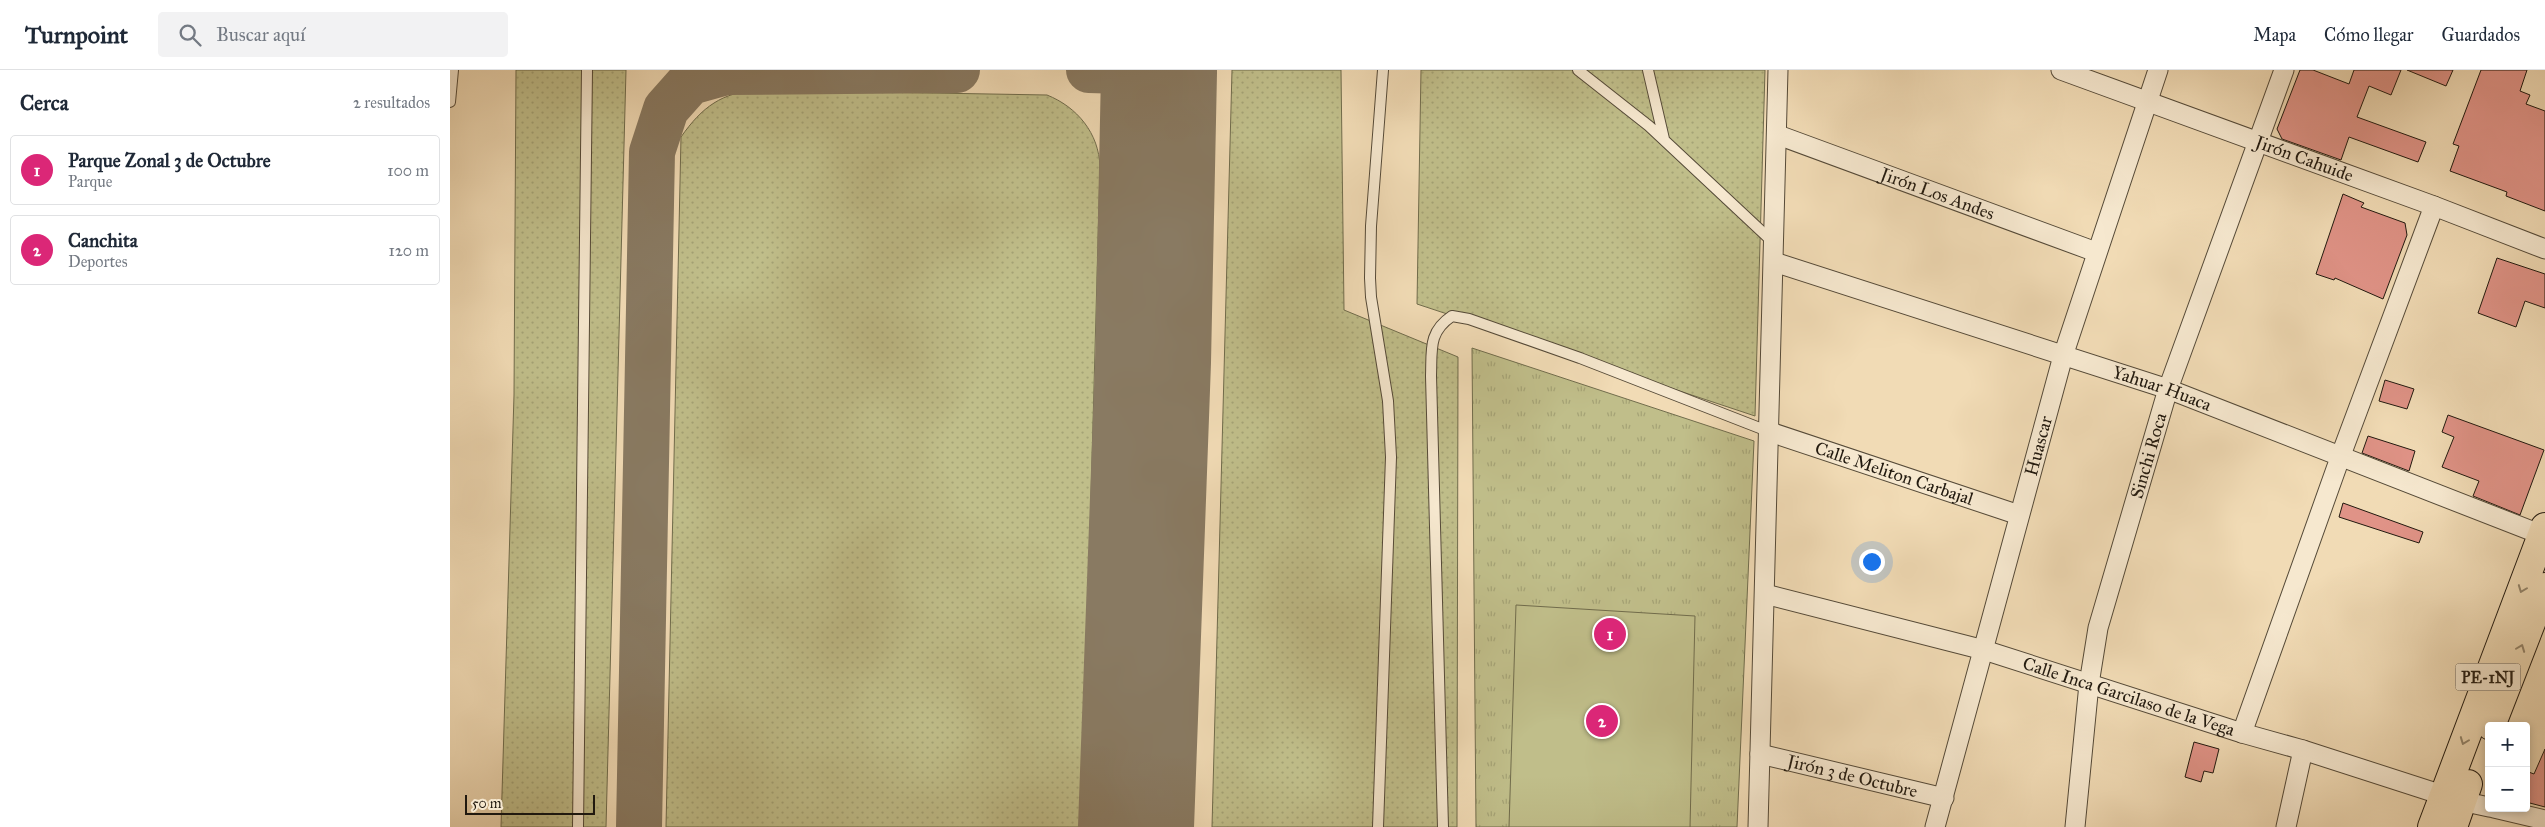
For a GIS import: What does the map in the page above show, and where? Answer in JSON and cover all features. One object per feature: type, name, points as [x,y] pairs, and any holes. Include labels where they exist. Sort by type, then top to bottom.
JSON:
[{"type":"main road","name":"PE-1NJ","points":[[2453,827],[2453,797],[2543,531]]},
{"type":"main road","name":"PE-1NJ","points":[[2493,722],[2545,587]]},
{"type":"main road","name":"PE-1NJ","points":[[2432,827],[2453,797],[2485,738]]},
{"type":"street","points":[[1758,827],[1775,253],[1778,70]]},
{"type":"street","name":"Jirón Cahuide","points":[[2061,70],[2434,206],[2545,249]]},
{"type":"street","name":"Huascar","points":[[1935,827],[2062,356],[2158,70]]},
{"type":"street","name":"Sinchi Roca","points":[[2075,827],[2089,684],[2098,628],[2168,389],[2284,70]]},
{"type":"street","name":"Jirón Los Andes","points":[[1778,135],[2096,252]]},
{"type":"street","points":[[2242,733],[2340,456],[2434,206]]},
{"type":"street","name":"Yahuar Huaca","points":[[1775,253],[2062,356],[2168,389],[2340,456],[2543,531]]},
{"type":"street","name":"Calle Meliton Carbajal","points":[[1770,432],[2019,515]]},
{"type":"street","name":"Calle Inca Garcilaso de la Vega","points":[[1765,594],[1984,650],[2242,733],[2485,806]]},
{"type":"street","points":[[2286,827],[2303,750]]},
{"type":"street","name":"Jirón 3 de Octubre","points":[[1760,754],[1944,798]]},
{"type":"street","points":[[2511,812],[2545,820]]},
{"type":"lane","points":[[450,102],[453,70]]},
{"type":"lane","points":[[578,827],[587,70]]},
{"type":"lane","points":[[1378,827],[1391,457],[1388,401],[1371,297],[1371,235],[1384,70]]},
{"type":"lane","points":[[1578,70],[1664,140],[1775,253]]},
{"type":"lane","points":[[1648,70],[1664,140]]},
{"type":"lane","points":[[1443,827],[1431,376],[1433,338],[1440,324],[1452,316],[1469,319],[1580,358],[1770,432]]},
{"type":"green space","points":[[516,70],[626,70],[606,827],[501,827],[514,395]]},
{"type":"green space","points":[[1232,70],[1341,70],[1344,310],[1458,357],[1457,827],[1212,827]]},
{"type":"green space","points":[[1421,70],[1765,70],[1755,416],[1417,304]]},
{"type":"green space","points":[[759,90],[1047,95],[1058,100],[1077,114],[1091,132],[1096,143],[1100,167],[1082,827],[666,827],[681,137],[697,117],[714,103],[734,94]]},
{"type":"green space","points":[[1472,348],[1754,441],[1737,827],[1476,827]]},
{"type":"green space","points":[[1516,605],[1695,616],[1690,827],[1509,827]]},
{"type":"building","points":[[2300,70],[2313,70],[2349,84],[2354,70],[2401,70],[2391,95],[2369,86],[2357,117],[2426,142],[2418,162],[2349,137],[2341,160],[2282,139],[2277,129]]},
{"type":"building","points":[[2407,70],[2453,70],[2446,86]]},
{"type":"building","points":[[2481,70],[2527,70],[2520,91],[2530,95],[2526,104],[2545,111],[2545,211],[2506,196],[2507,192],[2450,171],[2459,146],[2453,144]]},
{"type":"building","points":[[2343,194],[2364,203],[2361,207],[2405,223],[2407,235],[2383,299],[2335,278],[2334,280],[2316,274]]},
{"type":"building","points":[[2497,258],[2545,274],[2545,308],[2525,301],[2516,327],[2478,313]]},
{"type":"building","points":[[2385,380],[2414,389],[2407,409],[2379,401]]},
{"type":"building","points":[[2448,415],[2544,450],[2520,515],[2473,496],[2479,481],[2442,467],[2454,437],[2442,432]]},
{"type":"building","points":[[2368,436],[2415,451],[2409,471],[2362,453]]},
{"type":"building","points":[[2343,503],[2423,532],[2419,543],[2339,517]]},
{"type":"building","points":[[2194,742],[2219,749],[2213,773],[2204,771],[2201,782],[2185,777]]},
{"type":"building","points":[[2545,749],[2545,807],[2530,803],[2530,772],[2534,774]]},
{"type":"taxiway","points":[[639,827],[652,152],[666,109],[690,82],[726,72],[957,70]]},
{"type":"taxiway","points":[[1089,70],[1159,72]]},
{"type":"runway","points":[[1136,827],[1153,362],[1159,72]]},
{"type":"place","name":"Parque Zonal 3 de Octubre","points":[[1610,634]]},
{"type":"place","name":"Canchita","points":[[1602,721]]}]
